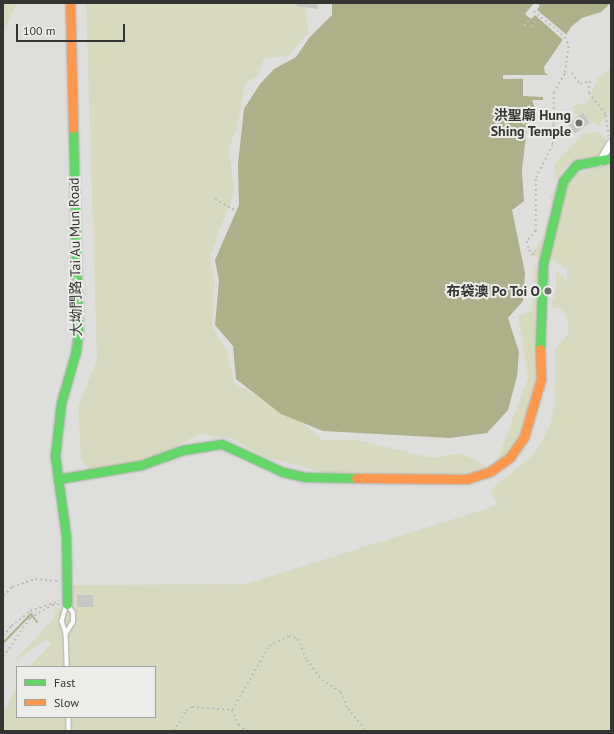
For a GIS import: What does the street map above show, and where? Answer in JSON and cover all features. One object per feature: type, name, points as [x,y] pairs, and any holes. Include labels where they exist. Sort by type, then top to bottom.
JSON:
[{"type":"street","name":"大坳門路 Tai Au Mun Road","points":[[67,604],[66,536],[58,479],[57,430],[78,331],[70,3]]},
{"type":"street","points":[[599,163],[610,143]]},
{"type":"street","points":[[58,479],[141,465],[184,450],[214,444],[234,448],[283,472],[305,477],[467,479],[491,471],[510,457],[524,437],[541,379],[539,331],[543,264],[564,181],[576,165],[599,163],[611,158]]},
{"type":"lane","points":[[66,633],[73,622],[73,613],[67,604]]},
{"type":"lane","points":[[67,604],[62,621],[66,633],[67,666]]},
{"type":"lane","points":[[69,718],[69,731]]},
{"type":"path","points":[[534,11],[565,37],[569,46],[565,74],[554,92],[554,125],[550,133],[553,145],[536,179],[536,231],[527,241],[529,250],[543,264]]},
{"type":"path","points":[[524,26],[530,18]]},
{"type":"path","points":[[531,27],[538,18]]},
{"type":"path","points":[[572,73],[580,84],[590,81],[589,93],[606,115],[610,143]]},
{"type":"path","points":[[214,199],[236,211]]},
{"type":"path","points":[[3,596],[12,587],[35,579],[67,582]]},
{"type":"path","points":[[3,636],[11,626],[30,611],[52,601]]},
{"type":"path","points":[[3,657],[30,618],[52,605]]},
{"type":"path","points":[[232,710],[269,646],[289,636],[298,639],[307,660],[322,680],[341,692],[348,709],[367,731]]},
{"type":"path","points":[[173,731],[189,708],[232,710]]},
{"type":"path","points":[[232,710],[239,725],[250,731]]},
{"type":"shaded area","points":[[3,3],[17,3],[3,33]]},
{"type":"shaded area","points":[[86,3],[306,3],[308,33],[289,55],[264,59],[258,76],[245,83],[238,125],[229,148],[234,191],[210,257],[215,279],[212,326],[227,350],[234,383],[292,415],[323,440],[358,440],[432,458],[461,453],[488,467],[498,458],[528,378],[518,315],[532,311],[534,264],[539,271],[541,358],[527,433],[484,476],[330,474],[262,456],[231,438],[199,434],[153,459],[88,470],[81,459],[78,407],[97,360]]},
{"type":"shaded area","points":[[332,3],[611,3],[601,12],[582,18],[572,26],[544,67],[545,73],[552,77],[523,77],[523,96],[543,97],[543,100],[532,100],[535,108],[529,110],[522,170],[524,201],[512,210],[525,273],[523,301],[508,318],[519,352],[517,376],[508,410],[487,433],[450,438],[323,431],[281,414],[236,379],[233,346],[215,325],[219,281],[215,260],[239,205],[238,164],[244,109],[260,84],[274,69],[296,57],[309,38],[332,15]]},
{"type":"shaded area","points":[[611,67],[611,112],[598,126],[573,112],[574,105],[588,103],[597,79]]},
{"type":"shaded area","points":[[596,131],[603,135],[606,143],[600,155],[588,161],[571,161],[554,181],[555,163],[583,134]]},
{"type":"shaded area","points":[[611,164],[611,731],[3,731],[3,707],[6,709],[16,687],[16,718],[156,718],[156,666],[29,666],[51,644],[47,639],[12,663],[54,618],[55,609],[72,608],[73,585],[245,584],[498,505],[490,490],[534,454],[550,426],[555,401],[555,350],[569,332],[566,316],[559,307],[552,309],[551,300],[555,296],[557,270],[567,282],[567,269],[551,258],[529,256],[541,242],[553,205],[549,196],[572,175]]},
{"type":"pier","points":[[534,3],[540,5],[537,10],[567,35],[563,40],[535,15],[531,19],[525,14]]},
{"type":"pier","points":[[503,75],[553,75],[553,78],[503,79]]},
{"type":"building","points":[[297,3],[318,3],[317,9],[297,6]]},
{"type":"building","name":"洪聖廟 Hung Shing Temple","points":[[583,113],[590,123],[574,134],[567,124]]},
{"type":"building","points":[[77,595],[93,595],[93,607],[77,607]]},
{"type":"waterway","points":[[3,643],[31,614],[37,622]]},
{"type":"traffic: fast","points":[[67,604],[66,536],[55,456],[61,403],[76,351],[78,331],[73,128]]},
{"type":"traffic: fast","points":[[540,349],[543,264],[563,181],[576,165],[611,158]]},
{"type":"traffic: fast","points":[[58,479],[141,465],[183,450],[222,444],[283,472],[305,477],[356,478]]},
{"type":"traffic: slow","points":[[70,3],[73,128]]},
{"type":"traffic: slow","points":[[356,478],[467,479],[491,471],[510,457],[524,437],[541,379],[540,349]]},
{"type":"place","name":"洪聖廟 Hung Shing Temple","points":[[579,123]]},
{"type":"place","name":"布袋澳 Po Toi O","points":[[548,291]]}]
